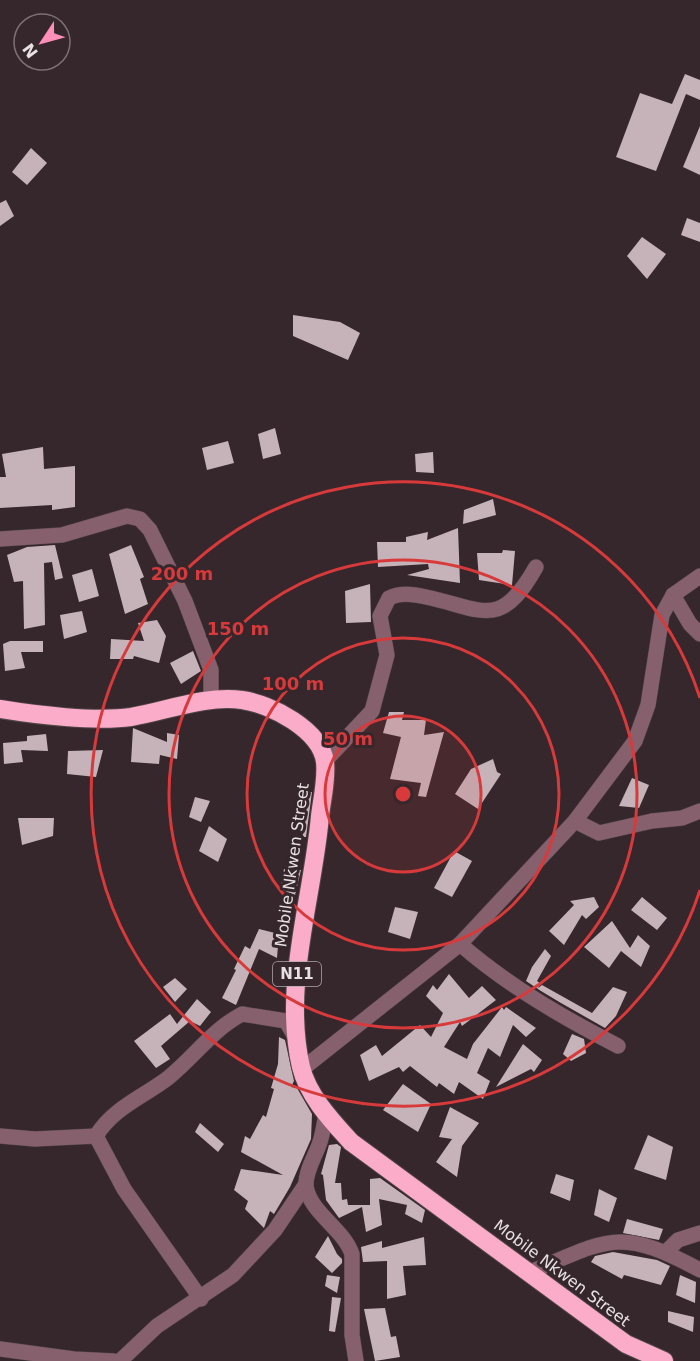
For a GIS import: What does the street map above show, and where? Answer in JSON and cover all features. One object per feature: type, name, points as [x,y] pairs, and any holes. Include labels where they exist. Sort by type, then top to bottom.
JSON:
[{"type":"highway","points":[[0,709],[41,716],[128,717],[211,700],[243,700],[287,715],[318,746],[325,761]]},
{"type":"highway","name":"Mobile Nkwen Street","points":[[325,761],[317,849],[296,982],[295,1037],[302,1070],[326,1114],[351,1142],[626,1344],[664,1361]]},
{"type":"street","points":[[0,539],[62,536],[127,516],[140,519],[150,531],[185,601],[211,670],[211,700]]},
{"type":"street","points":[[325,761],[372,711],[387,655],[381,616],[389,597],[396,594],[418,595],[450,602],[472,611],[487,612],[515,598],[536,567]]},
{"type":"street","points":[[302,1070],[460,944],[575,820],[635,741],[646,717],[662,615],[673,596],[700,576]]},
{"type":"street","points":[[673,596],[690,624],[700,634]]},
{"type":"street","points":[[575,820],[599,833],[652,821],[682,818],[700,811]]},
{"type":"street","points":[[460,944],[485,966],[531,996],[618,1046]]},
{"type":"street","points":[[96,1136],[112,1114],[167,1078],[211,1036],[242,1014],[286,1022],[295,1037]]},
{"type":"street","points":[[120,1361],[157,1326],[201,1299],[233,1275],[275,1230],[306,1184],[321,1141],[326,1114]]},
{"type":"street","points":[[0,1136],[35,1139],[96,1136]]},
{"type":"street","points":[[96,1136],[124,1189],[201,1299]]},
{"type":"street","points":[[306,1184],[317,1207],[348,1241],[352,1254],[352,1335],[356,1361]]},
{"type":"street","points":[[666,1252],[678,1240],[700,1233]]},
{"type":"street","points":[[531,1272],[595,1244],[609,1241],[627,1241],[666,1252],[700,1270]]},
{"type":"street","points":[[0,1349],[74,1359],[114,1361]]},
{"type":"building","points":[[685,74],[700,80],[700,100],[686,94],[656,171],[616,157],[640,93],[672,104]]},
{"type":"building","points":[[700,126],[700,175],[683,167]]},
{"type":"building","points":[[31,148],[47,163],[27,185],[12,172]]},
{"type":"building","points":[[6,200],[14,216],[0,226],[0,203]]},
{"type":"building","points":[[687,218],[700,223],[700,242],[681,235]]},
{"type":"building","points":[[642,237],[666,254],[647,279],[627,256]]},
{"type":"building","points":[[293,315],[340,322],[360,333],[348,360],[293,336]]},
{"type":"building","points":[[275,428],[281,454],[263,459],[258,434]]},
{"type":"building","points":[[228,441],[234,463],[207,470],[202,448]]},
{"type":"building","points":[[43,447],[44,469],[75,466],[75,507],[52,510],[52,505],[0,508],[0,477],[6,477],[2,454]]},
{"type":"building","points":[[433,452],[434,473],[416,472],[415,454]]},
{"type":"building","points":[[493,499],[496,515],[463,524],[464,510]]},
{"type":"building","points":[[458,528],[460,583],[407,575],[429,569],[428,564],[378,567],[377,542],[406,542],[406,537],[428,532],[427,540]]},
{"type":"building","points":[[55,545],[63,578],[55,580],[52,562],[44,563],[45,625],[24,629],[23,581],[14,582],[7,555],[27,547]]},
{"type":"building","points":[[131,545],[144,577],[140,579],[148,604],[125,614],[109,554]]},
{"type":"building","points":[[503,550],[515,551],[512,585],[479,580],[477,553],[502,553]]},
{"type":"building","points":[[92,569],[99,596],[79,602],[72,575]]},
{"type":"building","points":[[370,584],[371,622],[346,623],[345,591]]},
{"type":"building","points":[[82,611],[87,632],[64,639],[60,615]]},
{"type":"building","points":[[157,620],[166,636],[159,663],[134,656],[133,659],[110,659],[111,639],[144,641],[138,623]]},
{"type":"building","points":[[10,641],[43,641],[43,652],[21,652],[25,668],[5,671],[3,644]]},
{"type":"building","points":[[193,651],[201,671],[181,684],[170,663]]},
{"type":"building","points":[[389,712],[404,712],[402,720],[426,720],[424,735],[444,732],[426,797],[418,796],[421,783],[390,779],[401,737],[383,733]]},
{"type":"building","points":[[133,728],[167,742],[167,733],[179,735],[177,759],[160,755],[159,764],[131,762]]},
{"type":"building","points":[[46,734],[48,751],[21,750],[23,762],[4,764],[3,743],[27,741],[27,736]]},
{"type":"building","points":[[103,750],[96,777],[67,774],[68,751]]},
{"type":"building","points":[[493,759],[497,772],[501,774],[478,809],[455,794],[471,769]]},
{"type":"building","points":[[632,778],[649,785],[639,808],[619,806]]},
{"type":"building","points":[[312,792],[306,837],[303,837],[300,793]]},
{"type":"building","points":[[195,797],[210,801],[201,822],[189,817]]},
{"type":"building","points":[[18,818],[54,818],[53,836],[22,845]]},
{"type":"building","points":[[209,826],[227,839],[218,862],[199,851]]},
{"type":"building","points":[[454,851],[472,861],[452,897],[434,888]]},
{"type":"building","points":[[284,869],[301,870],[295,895],[280,889]]},
{"type":"building","points":[[594,897],[599,907],[586,919],[582,915],[564,945],[549,931],[574,905],[570,901]]},
{"type":"building","points":[[642,897],[667,918],[657,930],[631,910]]},
{"type":"building","points":[[395,907],[418,912],[410,939],[388,932]]},
{"type":"building","points":[[612,921],[630,948],[638,935],[650,946],[641,967],[621,951],[609,968],[584,947]]},
{"type":"building","points":[[259,929],[279,934],[277,958],[259,949],[236,1005],[222,998],[245,946],[250,949]]},
{"type":"building","points":[[545,949],[551,956],[537,981],[541,984],[537,989],[526,981],[532,967]]},
{"type":"building","points":[[449,974],[469,998],[482,986],[496,1000],[462,1026],[460,1022],[444,1047],[467,1059],[473,1044],[502,1007],[504,1010],[506,1007],[536,1028],[526,1037],[513,1025],[500,1057],[488,1048],[477,1073],[490,1081],[483,1099],[459,1082],[454,1094],[439,1083],[437,1087],[410,1066],[403,1072],[399,1067],[369,1081],[360,1055],[376,1045],[382,1056],[420,1025],[431,1037],[443,1013],[426,996],[433,985],[437,990]]},
{"type":"building","points":[[175,978],[187,989],[175,1002],[163,987]]},
{"type":"building","points":[[542,985],[592,1013],[613,987],[627,992],[616,1016],[605,1028],[537,989]]},
{"type":"building","points":[[197,999],[211,1012],[200,1026],[190,1021],[161,1046],[170,1059],[156,1068],[134,1041],[170,1014],[177,1024]]},
{"type":"building","points":[[572,1034],[584,1039],[586,1053],[571,1061],[563,1054]]},
{"type":"building","points":[[279,1037],[285,1040],[294,1081],[291,1087],[297,1088],[312,1114],[311,1139],[290,1187],[274,1214],[270,1211],[264,1228],[245,1209],[248,1201],[234,1190],[241,1169],[283,1175],[241,1152],[245,1136],[250,1139],[263,1115],[266,1117],[274,1089],[271,1088],[278,1064]]},
{"type":"building","points":[[523,1044],[542,1060],[534,1072],[531,1069],[496,1087]]},
{"type":"building","points":[[403,1084],[431,1104],[418,1132],[383,1110]]},
{"type":"building","points":[[450,1107],[479,1123],[462,1146],[457,1177],[436,1162],[452,1139],[439,1137]]},
{"type":"building","points":[[200,1123],[224,1144],[218,1152],[195,1132]]},
{"type":"building","points":[[648,1135],[673,1147],[666,1180],[634,1169]]},
{"type":"building","points":[[337,1144],[341,1147],[335,1183],[341,1183],[342,1200],[347,1199],[348,1205],[370,1205],[370,1179],[380,1178],[425,1210],[422,1223],[405,1214],[407,1205],[379,1199],[382,1225],[366,1232],[362,1207],[339,1218],[326,1200],[321,1174],[329,1145]]},
{"type":"building","points":[[556,1174],[574,1180],[570,1201],[550,1193]]},
{"type":"building","points":[[599,1189],[617,1198],[609,1222],[594,1215]]},
{"type":"building","points":[[627,1219],[663,1229],[659,1240],[623,1233]]},
{"type":"building","points":[[328,1236],[342,1259],[342,1263],[332,1273],[315,1257]]},
{"type":"building","points":[[424,1237],[426,1265],[403,1266],[406,1295],[387,1299],[387,1261],[363,1262],[361,1247],[382,1241],[382,1248]]},
{"type":"building","points":[[613,1252],[657,1260],[670,1266],[661,1285],[624,1275],[622,1279],[591,1262],[595,1256]]},
{"type":"building","points":[[327,1275],[340,1277],[337,1293],[325,1286]]},
{"type":"building","points":[[680,1275],[696,1282],[695,1303],[676,1295]]},
{"type":"building","points":[[332,1297],[341,1298],[335,1332],[329,1331]]},
{"type":"building","points":[[385,1308],[391,1337],[396,1336],[400,1357],[375,1361],[364,1309]]},
{"type":"building","points":[[668,1311],[694,1317],[693,1332],[668,1322]]}]
